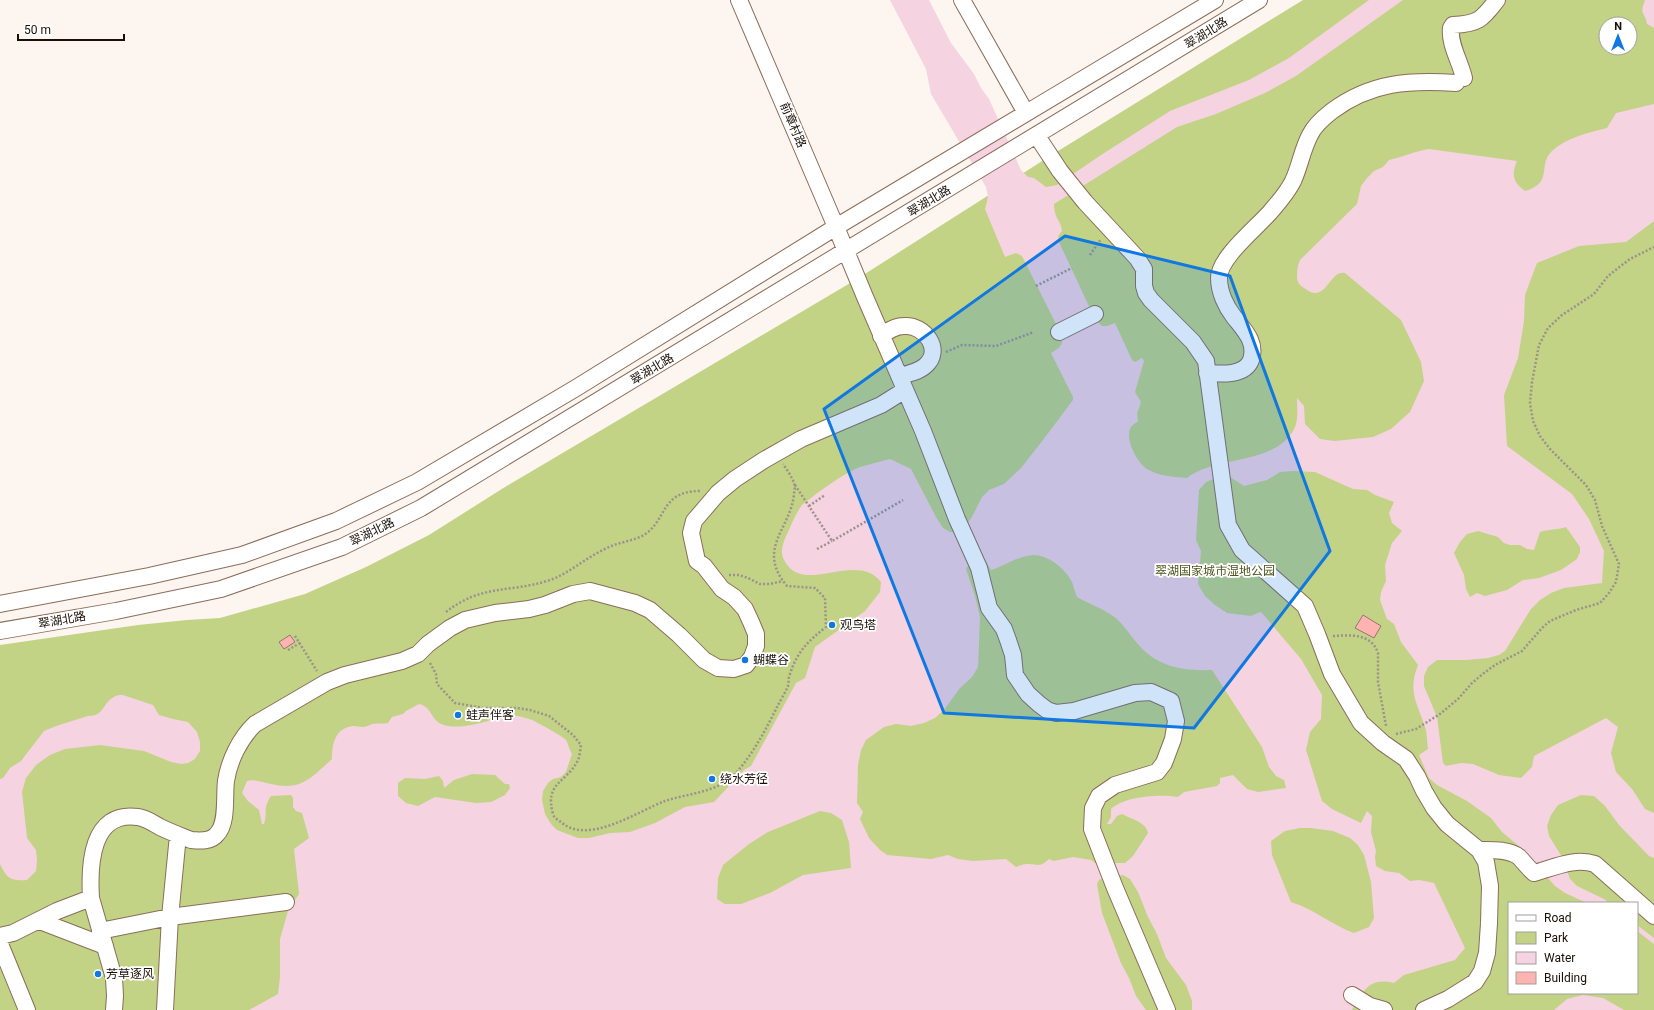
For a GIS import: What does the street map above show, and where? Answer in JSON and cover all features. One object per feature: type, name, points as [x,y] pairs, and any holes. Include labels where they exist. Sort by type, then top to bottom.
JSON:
[{"type":"street","name":"前章村路","points":[[739,0],[923,431],[957,519],[978,568],[989,608],[1004,629],[1013,655],[1015,675],[1028,694],[1047,710],[1056,713],[1070,712],[1135,693],[1151,692],[1171,701],[1176,721],[1173,739],[1164,763],[1157,772],[1114,785],[1099,796],[1093,808],[1092,829],[1115,888],[1167,1010]]},
{"type":"street","points":[[962,0],[1026,114]]},
{"type":"street","name":"翠湖北路","points":[[0,604],[149,576],[242,555],[336,521],[424,478],[576,388],[836,227],[1215,0]]},
{"type":"street","name":"翠湖北路","points":[[0,631],[116,611],[221,589],[342,547],[421,508],[1037,136],[1259,0]]},
{"type":"street","points":[[1207,373],[1226,374],[1239,371],[1246,367],[1250,361],[1252,353],[1250,339],[1227,305],[1221,291],[1219,277],[1220,272],[1226,260],[1251,231],[1266,217],[1293,182],[1305,146],[1316,126],[1343,103],[1355,96],[1376,89],[1401,83],[1460,80],[1461,66],[1452,40],[1451,28],[1453,25],[1469,24],[1482,18],[1497,0]]},
{"type":"street","points":[[1037,136],[1060,170],[1085,202],[1137,258],[1144,269],[1144,286],[1146,293],[1193,342],[1206,361],[1228,524],[1239,545],[1261,568],[1305,606],[1332,674],[1360,723],[1380,734],[1406,759],[1434,808],[1447,824],[1479,850],[1486,862],[1490,886],[1487,953],[1482,971],[1475,982],[1448,1000],[1424,1010]]},
{"type":"street","points":[[1059,332],[1095,314]]},
{"type":"street","points":[[114,1010],[114,978],[92,898],[92,858],[98,838],[107,824],[124,817],[138,817],[148,820],[191,840],[201,841],[210,839],[217,835],[222,827],[226,781],[232,759],[245,734],[255,724],[272,713],[324,684],[345,675],[402,661],[418,654],[428,644],[450,628],[465,620],[495,613],[529,609],[545,605],[573,594],[590,591],[635,603],[650,610],[679,635],[704,660],[718,668],[734,669],[746,666],[756,646],[756,634],[745,609],[734,597],[722,589],[697,561],[691,532],[694,520],[718,493],[735,479],[801,439],[881,405],[902,383],[926,365],[931,355],[932,345],[928,336],[914,326],[898,326],[882,336]]},
{"type":"street","points":[[165,1010],[170,917],[178,835]]},
{"type":"street","points":[[1479,850],[1509,852],[1519,857],[1526,867],[1534,873],[1571,862],[1584,861],[1595,864],[1654,916]]},
{"type":"street","points":[[0,936],[13,934],[57,911],[92,898]]},
{"type":"street","points":[[100,931],[170,917],[286,902]]},
{"type":"street","points":[[40,921],[105,946]]},
{"type":"street","points":[[0,944],[28,1010]]},
{"type":"street","points":[[1352,996],[1370,1006],[1384,1010]]},
{"type":"path","points":[[1318,638],[1357,635],[1373,644],[1378,653],[1380,734],[1400,733],[1421,726],[1440,714],[1458,699],[1472,683],[1484,673],[1495,665],[1522,651],[1550,621],[1600,602],[1609,593],[1616,582],[1619,564],[1602,526],[1595,500],[1586,485],[1550,449],[1540,436],[1533,421],[1530,403],[1532,382],[1540,345],[1548,328],[1562,315],[1594,294],[1608,276],[1618,268],[1630,259],[1654,247]]},
{"type":"path","points":[[1036,286],[1072,268]]},
{"type":"path","points":[[931,355],[948,351],[962,345],[996,346],[1034,332]]},
{"type":"path","points":[[776,453],[832,541]]},
{"type":"path","points":[[420,652],[436,674],[437,684],[455,703],[483,708],[517,708],[530,710],[549,716],[572,735],[581,745],[578,760],[553,789],[550,800],[554,816],[563,824],[573,829],[592,830],[604,828],[633,817],[666,801],[720,786],[734,775],[745,762],[764,732],[788,686],[789,675],[797,658],[810,640],[826,627],[825,598],[815,588],[787,586],[776,566],[774,557],[775,544],[793,504],[795,484]]},
{"type":"path","points":[[443,615],[462,601],[479,593],[549,581],[561,576],[604,549],[621,542],[639,538],[654,527],[665,508],[676,495],[696,491],[718,493]]},
{"type":"path","points":[[809,506],[825,495]]},
{"type":"path","points":[[816,549],[903,500]]},
{"type":"path","points":[[713,578],[724,575],[739,575],[760,584],[770,584],[783,581]]},
{"type":"path","points":[[295,636],[324,684]]},
{"type":"path","points":[[288,650],[300,643]]},
{"type":"highlighted area","points":[[1065,236],[1230,276],[1330,551],[1194,728],[944,713],[824,409]]},
{"type":"green space","name":"翠湖国家城市湿地公园","points":[[1303,0],[1654,0],[1654,1010],[0,1010],[0,645],[138,625],[220,618],[305,594],[366,567],[429,535],[505,487],[857,279],[1050,156]]},
{"type":"water","points":[[890,0],[929,0],[951,43],[974,74],[981,88],[989,99],[1021,170],[1028,177],[1034,178],[1046,187],[1057,185],[1170,111],[1249,80],[1289,58],[1369,0],[1403,0],[1296,76],[1265,93],[1216,114],[1177,127],[1054,204],[1055,213],[1062,231],[1058,236],[1059,242],[1095,319],[1102,326],[1115,323],[1132,360],[1135,362],[1142,358],[1144,361],[1135,392],[1141,402],[1137,414],[1138,421],[1132,426],[1129,432],[1130,444],[1139,461],[1147,469],[1166,476],[1187,478],[1199,471],[1213,466],[1272,450],[1284,442],[1295,427],[1297,398],[1304,406],[1305,424],[1320,439],[1335,441],[1373,437],[1391,429],[1410,412],[1424,381],[1421,362],[1401,320],[1345,273],[1339,274],[1318,293],[1304,288],[1299,284],[1297,278],[1300,260],[1357,204],[1361,186],[1374,171],[1383,167],[1389,160],[1429,149],[1517,161],[1514,170],[1514,178],[1525,191],[1534,188],[1542,179],[1548,156],[1558,146],[1578,136],[1607,128],[1616,113],[1654,104],[1654,221],[1626,242],[1579,246],[1537,263],[1525,295],[1524,321],[1518,358],[1504,395],[1507,446],[1572,494],[1589,519],[1604,551],[1602,583],[1564,588],[1551,593],[1540,600],[1531,609],[1505,651],[1499,655],[1488,658],[1437,660],[1428,667],[1424,676],[1424,686],[1437,717],[1443,763],[1446,766],[1461,763],[1473,764],[1499,775],[1521,778],[1532,767],[1534,756],[1606,718],[1618,727],[1611,753],[1616,772],[1632,789],[1645,809],[1654,813],[1654,858],[1649,856],[1619,825],[1605,806],[1594,796],[1581,795],[1558,805],[1551,815],[1547,826],[1549,836],[1562,857],[1570,879],[1577,886],[1608,902],[1585,902],[1565,893],[1555,886],[1520,847],[1502,832],[1491,818],[1467,801],[1437,785],[1429,778],[1419,755],[1428,749],[1426,730],[1415,698],[1413,683],[1418,665],[1401,642],[1394,624],[1387,619],[1380,600],[1381,592],[1386,581],[1385,565],[1392,543],[1402,531],[1392,523],[1389,513],[1394,502],[1375,495],[1367,490],[1353,489],[1315,472],[1280,472],[1267,480],[1244,486],[1230,477],[1216,478],[1206,482],[1199,490],[1196,540],[1201,551],[1198,584],[1205,596],[1227,613],[1251,616],[1260,612],[1262,613],[1301,659],[1322,695],[1321,719],[1310,732],[1306,750],[1322,801],[1332,809],[1361,823],[1367,811],[1372,816],[1371,832],[1376,851],[1376,866],[1385,871],[1399,873],[1410,881],[1419,880],[1434,883],[1465,948],[1455,960],[1404,975],[1394,983],[1378,982],[1373,984],[1368,987],[1352,1010],[1192,1010],[1192,1001],[1186,985],[1166,958],[1138,892],[1130,879],[1123,875],[1104,878],[1099,880],[1097,884],[1102,913],[1121,963],[1136,996],[1146,1010],[249,1010],[278,994],[280,977],[280,939],[288,911],[299,894],[294,849],[309,838],[302,813],[296,811],[293,807],[293,798],[291,795],[271,796],[266,808],[264,824],[262,824],[259,810],[248,801],[242,793],[247,781],[250,780],[281,786],[290,786],[305,781],[318,772],[332,759],[334,742],[338,733],[342,730],[353,726],[364,727],[372,724],[388,723],[392,717],[403,714],[419,704],[428,709],[438,722],[448,726],[470,725],[491,720],[499,716],[509,715],[532,720],[564,738],[567,741],[572,754],[566,772],[561,777],[553,779],[548,783],[543,791],[542,800],[545,814],[551,824],[557,830],[578,838],[589,838],[610,833],[630,832],[655,823],[685,807],[714,802],[744,770],[751,766],[796,683],[805,678],[815,647],[865,611],[880,592],[881,582],[870,573],[857,570],[815,575],[802,574],[791,569],[783,558],[782,548],[785,538],[802,505],[849,472],[860,467],[890,459],[911,469],[943,528],[950,532],[957,532],[964,528],[972,517],[982,497],[989,490],[1004,484],[1021,468],[1073,400],[1073,397],[1051,353],[1060,346],[1062,336],[1022,256],[1016,253],[1005,257],[985,209],[988,197],[986,187],[931,94],[926,69]],"holes":[[[1566,527],[1580,547],[1580,552],[1577,559],[1561,570],[1539,578],[1523,580],[1507,590],[1485,596],[1477,593],[1470,597],[1466,589],[1464,575],[1454,553],[1460,542],[1467,534],[1478,531],[1498,537],[1504,543],[1510,545],[1520,545],[1527,549],[1534,550],[1540,532]],[[1033,555],[1044,557],[1061,567],[1072,582],[1077,597],[1117,619],[1137,643],[1153,657],[1171,666],[1180,668],[1190,670],[1212,670],[1262,747],[1269,767],[1276,776],[1284,780],[1286,788],[1258,792],[1247,789],[1233,775],[1220,778],[1220,783],[1217,786],[1184,792],[1178,797],[1153,796],[1125,801],[1111,809],[1111,817],[1107,824],[1111,824],[1117,816],[1122,814],[1141,823],[1147,829],[1148,833],[1133,856],[1125,863],[1095,863],[1091,860],[1073,857],[1054,861],[1049,859],[1040,865],[1025,864],[1016,867],[1006,859],[973,861],[958,859],[948,855],[931,859],[887,855],[880,850],[869,838],[860,819],[863,812],[857,803],[858,765],[861,750],[866,740],[884,727],[896,724],[911,726],[924,723],[935,718],[944,710],[960,688],[972,677],[978,667],[980,617],[966,569],[970,562],[985,560],[991,570],[1016,559]],[[472,774],[495,775],[505,784],[509,784],[510,788],[505,795],[491,802],[476,803],[435,797],[418,806],[406,803],[398,796],[398,783],[405,778],[425,779],[439,776],[443,781],[444,788],[454,780]],[[820,811],[831,813],[842,820],[849,842],[851,868],[803,875],[770,893],[741,904],[725,904],[717,899],[718,878],[723,865],[749,844],[768,832]],[[1300,828],[1333,831],[1350,838],[1358,845],[1364,855],[1371,882],[1374,918],[1369,927],[1354,933],[1291,902],[1272,855],[1271,841],[1285,831]]]},
{"type":"water","points":[[1645,0],[1654,0],[1654,28],[1647,24],[1642,11]]},
{"type":"water","points":[[118,695],[123,695],[153,705],[159,715],[188,722],[197,732],[200,742],[200,751],[195,759],[188,763],[181,764],[171,762],[144,751],[100,745],[65,749],[50,755],[36,765],[26,778],[22,792],[27,838],[36,850],[36,871],[27,880],[10,878],[7,876],[0,864],[0,779],[3,778],[10,768],[21,761],[44,731],[98,714],[107,702]]},
{"type":"water","points":[[1638,926],[1654,938],[1654,944],[1638,932]]},
{"type":"water","points":[[1583,995],[1603,998],[1624,1010],[1554,1010],[1567,999]]},
{"type":"building","points":[[1363,615],[1381,626],[1374,638],[1355,628]]},
{"type":"building","points":[[290,635],[295,642],[284,649],[279,642]]},
{"type":"place","name":"观鸟塔","points":[[832,625]]},
{"type":"place","name":"蝴蝶谷","points":[[745,660]]},
{"type":"place","name":"蛙声伴客","points":[[458,715]]},
{"type":"place","name":"绕水芳径","points":[[712,779]]},
{"type":"place","name":"芳草逐风","points":[[98,974]]}]
